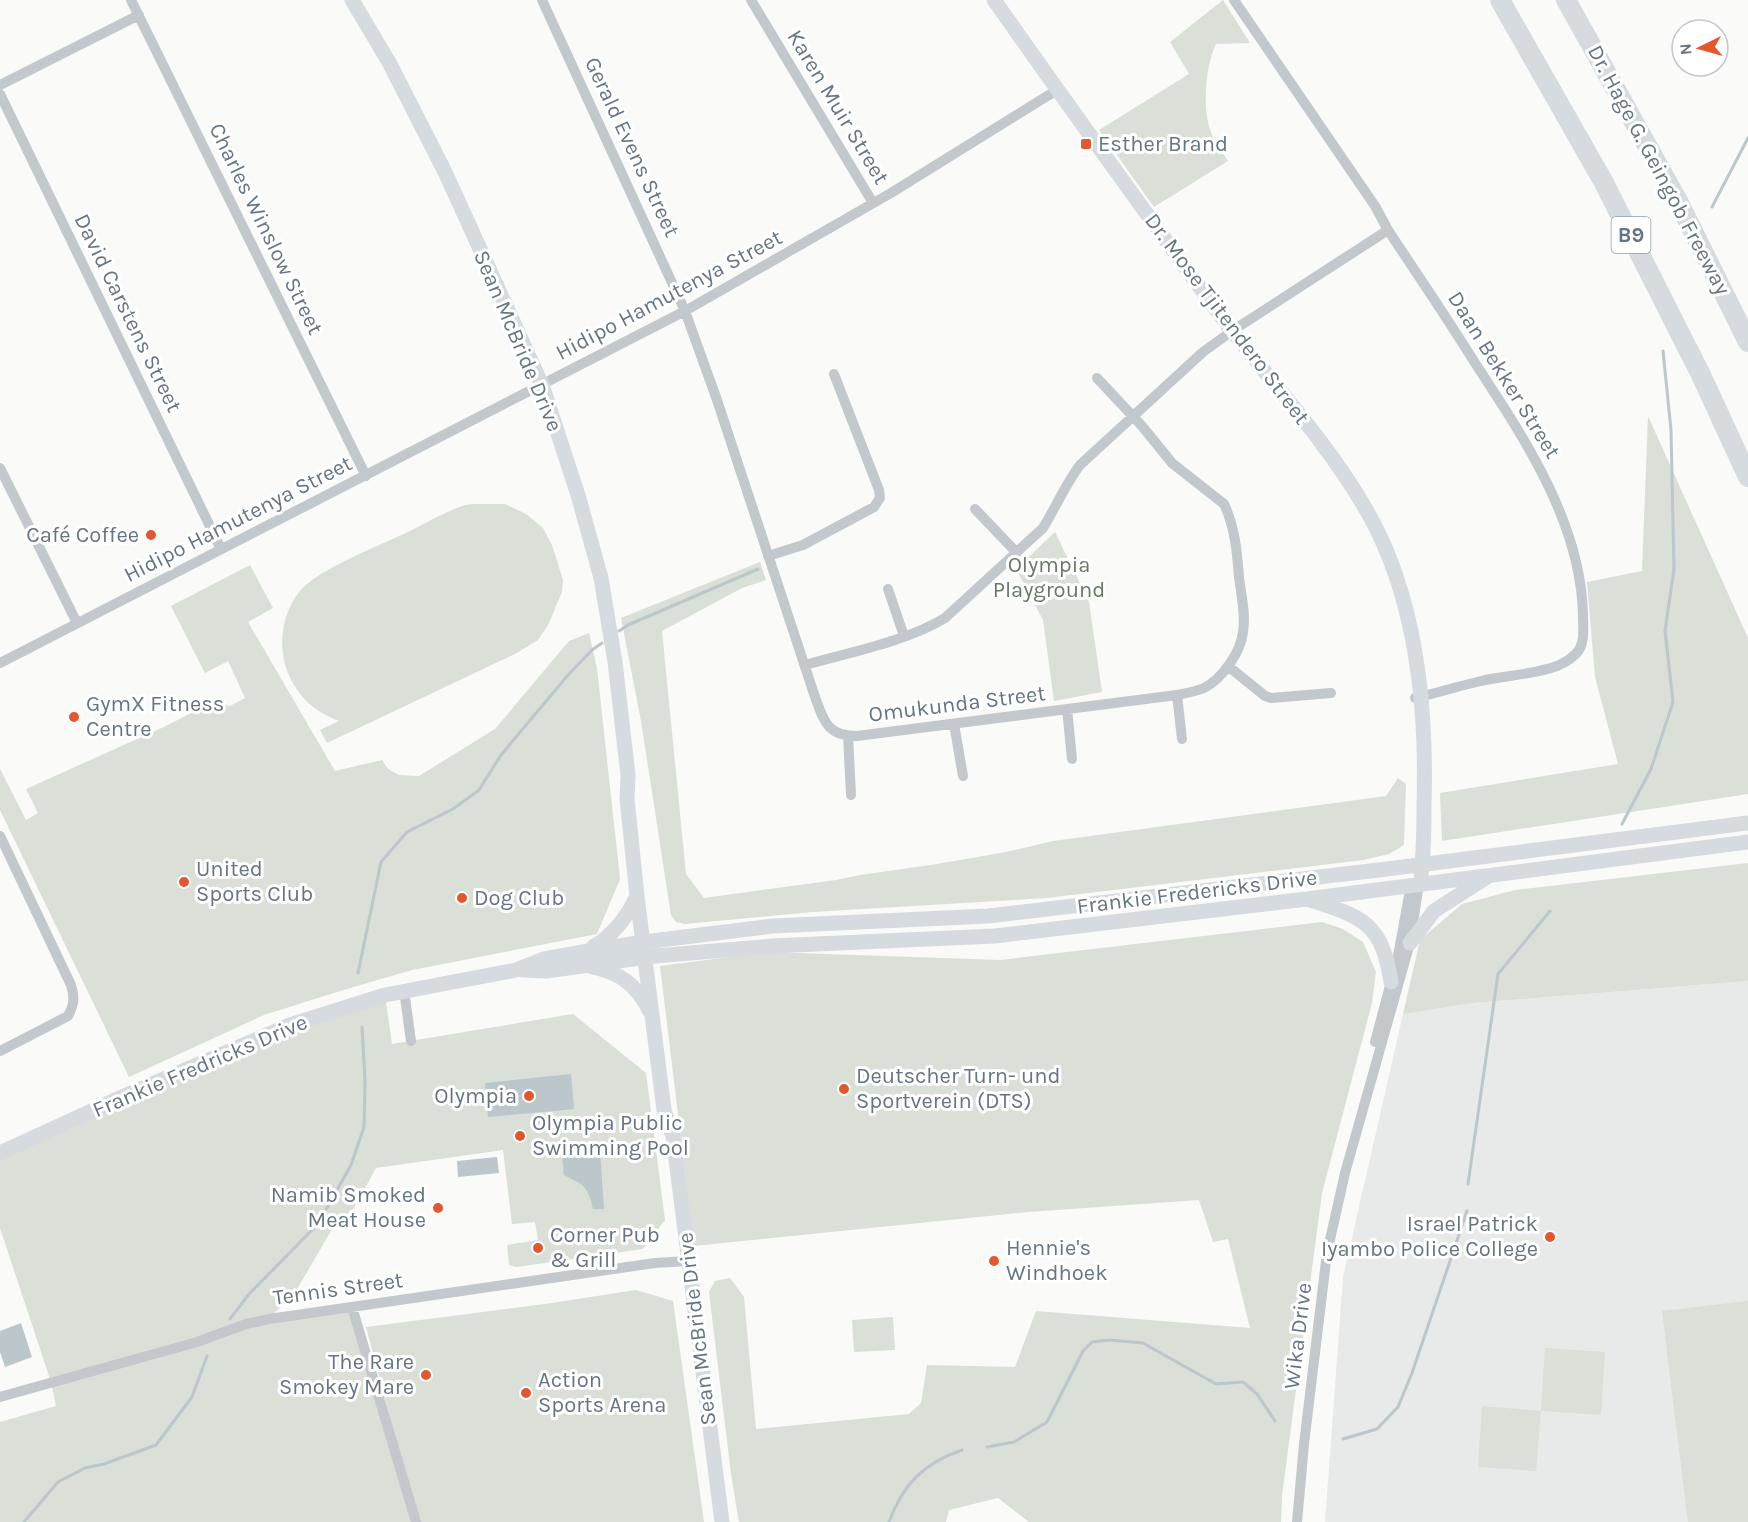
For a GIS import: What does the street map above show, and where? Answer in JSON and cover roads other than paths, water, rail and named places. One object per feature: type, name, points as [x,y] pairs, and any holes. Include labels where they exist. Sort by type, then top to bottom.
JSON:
[{"type":"highway","name":"B9","points":[[1500,0],[1603,181],[1701,375],[1748,477]]},
{"type":"highway","name":"Dr. Hage G. Geingob Freeway","points":[[1566,0],[1678,201],[1748,342]]},
{"type":"main road","name":"Sean McBride Drive","points":[[352,0],[390,64],[445,172],[542,385],[578,495],[601,578],[615,662],[638,896],[649,949],[674,1115],[673,1136],[723,1522]]},
{"type":"main road","name":"Dr. Mose Tjitendero Street","points":[[998,1],[1058,90],[1232,331],[1343,472],[1366,508],[1399,584],[1406,606],[1415,659],[1418,697],[1415,884]]},
{"type":"main road","name":"Sean McBride Drive","points":[[628,776],[636,798],[653,1018],[664,1110],[673,1136]]},
{"type":"main road","name":"Frankie Fredericks Drive","points":[[649,949],[773,926],[988,916],[1748,823]]},
{"type":"main road","name":"Frankie Fredericks Drive","points":[[649,949],[995,936],[1307,899],[1748,842]]},
{"type":"main road","points":[[1410,943],[1434,911],[1492,874]]},
{"type":"main road","points":[[588,951],[615,930],[630,913],[638,896]]},
{"type":"main road","points":[[1307,899],[1352,913],[1375,933],[1388,964],[1390,982]]},
{"type":"main road","name":"Frankie Fredricks Drive","points":[[0,1153],[113,1101],[274,1032],[368,1000],[404,990],[516,970],[544,959],[588,951],[649,949]]},
{"type":"main road","name":"Frankie Fredricks Drive","points":[[516,970],[546,971],[579,966],[649,949]]},
{"type":"main road","points":[[579,966],[607,970],[630,982],[645,1002],[653,1018]]},
{"type":"street","name":"Charles Winslow Street","points":[[131,0],[366,476]]},
{"type":"street","name":"Gerald Evens Street","points":[[542,0],[685,311]]},
{"type":"street","name":"Karen Muir Street","points":[[751,0],[873,203]]},
{"type":"street","name":"Daan Bekker Street","points":[[1234,0],[1375,206],[1388,230],[1499,399],[1546,481],[1569,534],[1580,579],[1582,602],[1583,641],[1579,650],[1559,665],[1418,697]]},
{"type":"street","points":[[0,85],[139,15]]},
{"type":"street","name":"Hidipo Hamutenya Street","points":[[0,663],[685,311],[974,144],[1058,90]]},
{"type":"street","name":"David Carstens Street","points":[[0,94],[221,549]]},
{"type":"street","points":[[805,665],[904,636],[945,618],[1042,528],[1053,513],[1068,481],[1080,465],[1203,352],[1388,230]]},
{"type":"street","name":"Omukunda Street","points":[[685,311],[717,400],[815,697],[826,724],[834,732],[848,736],[1177,695],[1206,687],[1228,666],[1239,646],[1244,620],[1233,525],[1224,504],[1172,463],[1142,426],[1097,378]]},
{"type":"street","points":[[768,556],[803,545],[874,507],[880,498],[879,490],[834,374]]},
{"type":"street","points":[[0,468],[77,623]]},
{"type":"street","points":[[975,509],[1017,553]]},
{"type":"street","points":[[888,589],[904,636]]},
{"type":"street","points":[[1228,666],[1270,698],[1331,693]]},
{"type":"street","points":[[1177,695],[1182,739]]},
{"type":"street","points":[[1067,709],[1072,759]]},
{"type":"street","points":[[954,724],[963,776]]},
{"type":"street","points":[[848,736],[851,795]]},
{"type":"street","points":[[0,836],[75,997],[68,1016],[0,1051]]},
{"type":"street","name":"Wika Drive","points":[[1297,1522],[1304,1444],[1328,1253],[1345,1173],[1410,943],[1415,884]]},
{"type":"street","name":"Wika Drive","points":[[1359,1122],[1364,1089],[1415,884]]},
{"type":"street","points":[[404,990],[411,1041]]},
{"type":"street","name":"Tennis Street","points":[[0,1397],[197,1342],[246,1324],[269,1319],[655,1263],[690,1260]]},
{"type":"street","points":[[352,1307],[416,1522]]},
{"type":"waterway","points":[[1712,207],[1748,138]]},
{"type":"waterway","points":[[1622,824],[1651,769],[1673,702],[1665,631],[1674,569],[1671,430],[1663,351]]},
{"type":"waterway","points":[[619,631],[628,625],[758,569]]},
{"type":"waterway","points":[[358,973],[381,862],[407,832],[453,809],[479,790],[501,755],[568,675],[602,643]]},
{"type":"waterway","points":[[1468,1184],[1498,974],[1550,911]]},
{"type":"waterway","points":[[230,1319],[249,1294],[318,1224],[351,1165],[364,1127],[365,1081],[362,1027]]},
{"type":"waterway","points":[[1343,1439],[1377,1429],[1398,1407],[1412,1373],[1467,1211]]},
{"type":"waterway","points":[[987,1447],[1014,1442],[1047,1422],[1083,1351],[1092,1342],[1109,1340],[1143,1343],[1216,1384],[1243,1382],[1257,1394],[1275,1421]]},
{"type":"waterway","points":[[24,1522],[58,1482],[85,1468],[104,1464],[156,1445],[192,1397],[207,1356]]},
{"type":"waterway","points":[[889,1522],[901,1497],[916,1477],[937,1461],[962,1450]]},
{"type":"place","name":"Esther Brand","points":[[1086,144]]},
{"type":"place","name":"Café Coffee","points":[[151,535]]},
{"type":"place","name":"GymX Fitness Centre","points":[[74,717]]},
{"type":"place","name":"United Sports Club","points":[[184,882]]},
{"type":"place","name":"Dog Club","points":[[462,898]]},
{"type":"place","name":"Deutscher Turn- und Sportverein (DTS)","points":[[844,1089]]},
{"type":"place","name":"Olympia","points":[[529,1096]]},
{"type":"place","name":"Olympia Public Swimming Pool","points":[[520,1136]]},
{"type":"place","name":"Namib Smoked Meat House","points":[[438,1208]]},
{"type":"place","name":"Israel Patrick Iyambo Police College","points":[[1550,1237]]},
{"type":"place","name":"Corner Pub & Grill","points":[[538,1248]]},
{"type":"place","name":"Hennie's Windhoek","points":[[994,1261]]},
{"type":"place","name":"The Rare Smokey Mare","points":[[426,1375]]},
{"type":"place","name":"Action Sports Arena","points":[[526,1393]]},
{"type":"park label","name":"Olympia Playground","points":[[1049,578]]}]
